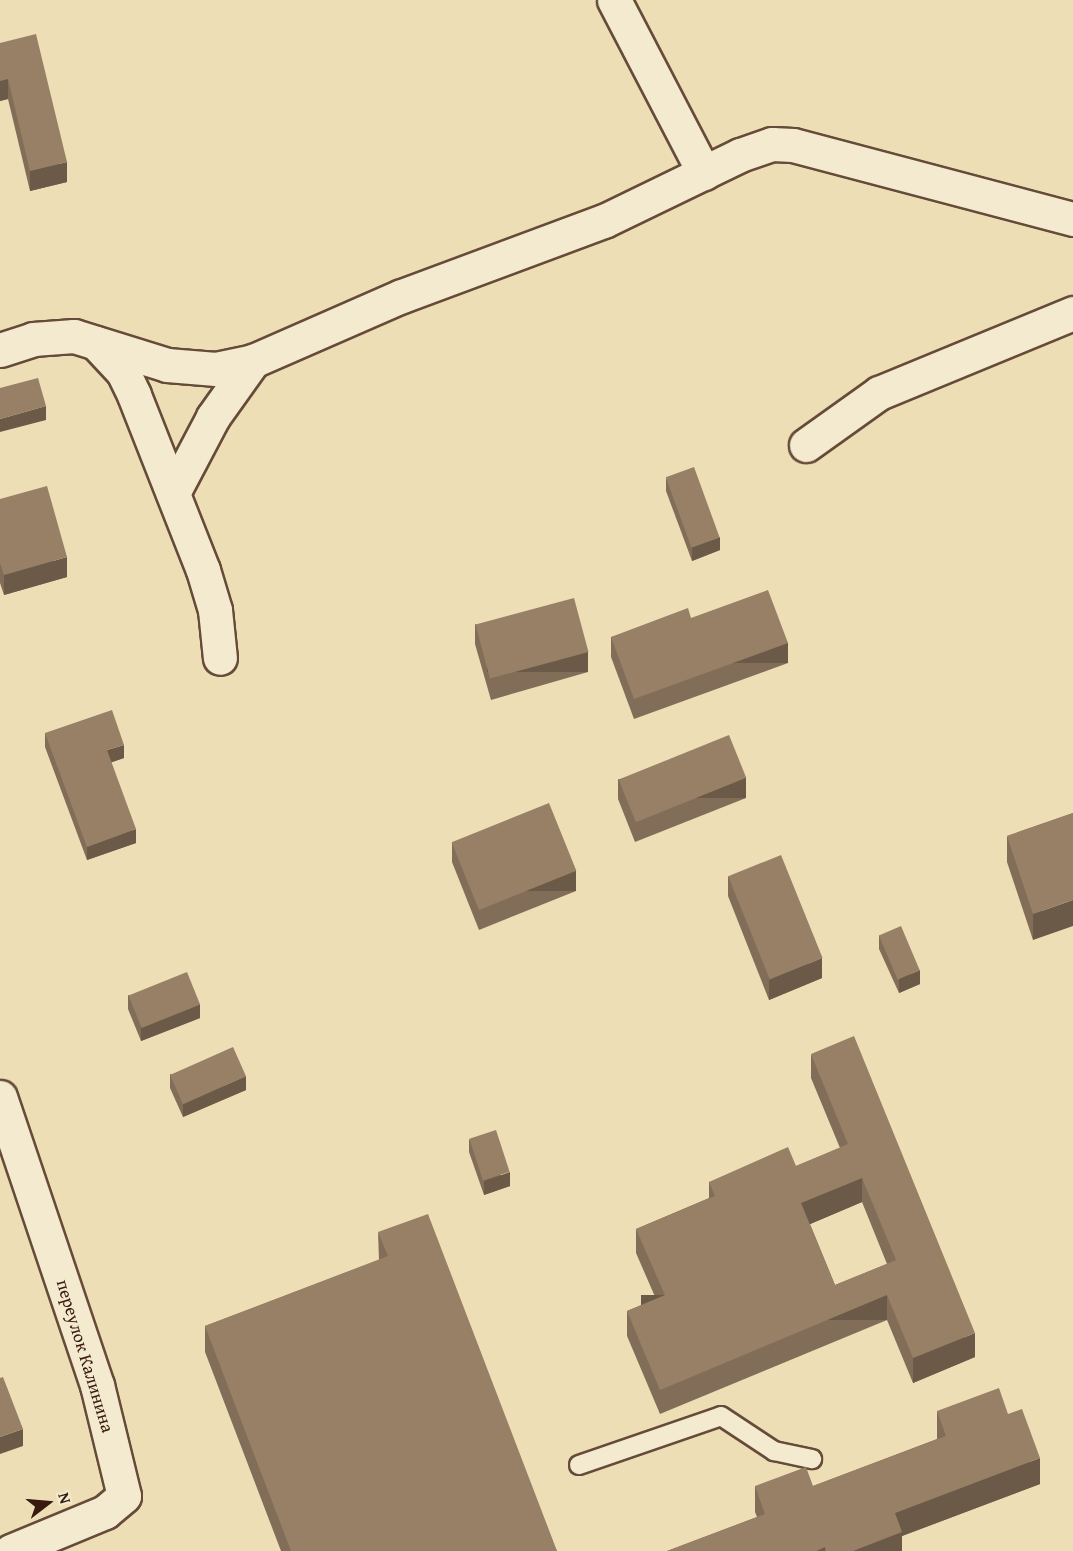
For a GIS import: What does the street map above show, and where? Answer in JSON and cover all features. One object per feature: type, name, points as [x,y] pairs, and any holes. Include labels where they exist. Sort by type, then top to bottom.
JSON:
[{"type":"street","points":[[614,0],[704,173]]},
{"type":"street","points":[[0,350],[43,338],[74,336],[167,365],[216,369],[253,361],[402,296],[604,221],[704,173],[772,144],[793,145],[1073,219]]},
{"type":"street","points":[[806,445],[879,393],[1073,314]]},
{"type":"street","points":[[96,342],[123,372],[173,493],[215,610],[220,658]]},
{"type":"street","points":[[173,493],[213,417],[253,361]]},
{"type":"street","name":"переулок Калинина","points":[[0,1097],[97,1386],[124,1496],[105,1512],[11,1551]]},
{"type":"lane","points":[[579,1465],[721,1416],[774,1451],[812,1459]]},
{"type":"building","points":[[36,34],[67,162],[30,171],[8,79],[0,81],[0,43]]},
{"type":"building","points":[[38,378],[46,406],[0,419],[0,388]]},
{"type":"building","points":[[694,467],[720,537],[691,548],[666,477]]},
{"type":"building","points":[[47,486],[67,557],[4,575],[0,563],[0,499]]},
{"type":"building","points":[[768,590],[788,643],[634,699],[611,637],[688,608],[691,618]]},
{"type":"building","points":[[574,598],[588,652],[490,678],[475,624]]},
{"type":"building","points":[[112,710],[124,745],[107,750],[136,829],[87,847],[45,733]]},
{"type":"building","points":[[729,735],[746,778],[636,822],[619,780]]},
{"type":"building","points":[[549,803],[576,871],[479,910],[452,842]]},
{"type":"building","points":[[1073,813],[1073,900],[1033,914],[1007,836]]},
{"type":"building","points":[[781,855],[823,958],[770,979],[728,876]]},
{"type":"building","points":[[901,926],[920,970],[898,980],[879,935]]},
{"type":"building","points":[[187,972],[200,1004],[142,1028],[129,996]]},
{"type":"building","points":[[854,1036],[975,1333],[913,1358],[887,1295],[660,1390],[627,1311],[665,1295],[636,1229],[715,1196],[709,1182],[788,1147],[796,1166],[848,1144],[811,1054]],"holes":[[[862,1178],[896,1260],[835,1285],[801,1203]]]},
{"type":"building","points":[[233,1047],[246,1076],[183,1104],[170,1075]]},
{"type":"building","points":[[496,1130],[510,1172],[483,1180],[469,1139]]},
{"type":"building","points":[[428,1214],[557,1551],[291,1551],[205,1326],[388,1256],[378,1232]]},
{"type":"building","points":[[3,1377],[23,1429],[0,1437],[0,1378]]},
{"type":"building","points":[[999,1388],[1008,1414],[1022,1409],[1040,1458],[895,1513],[902,1532],[853,1551],[826,1551],[825,1547],[816,1551],[667,1551],[765,1514],[755,1486],[806,1467],[813,1486],[946,1436],[937,1411]]}]
